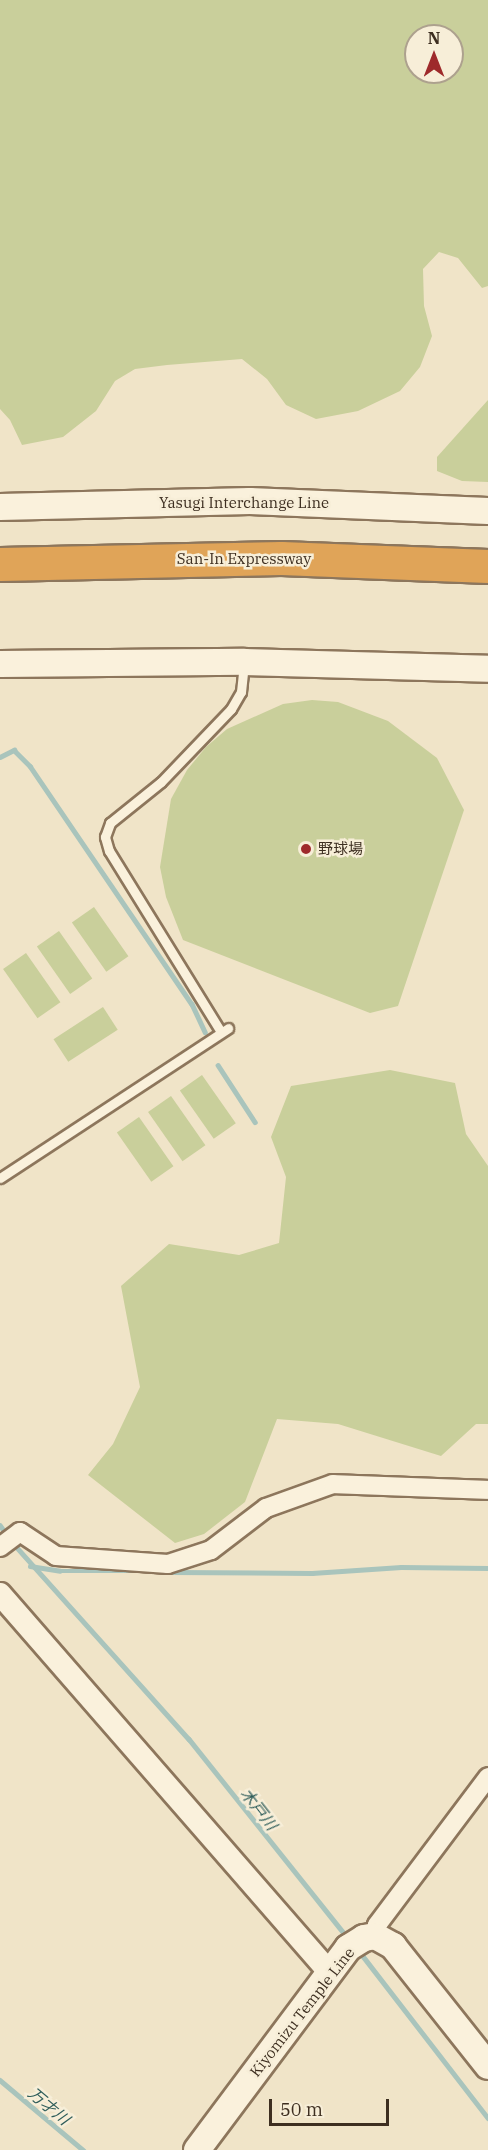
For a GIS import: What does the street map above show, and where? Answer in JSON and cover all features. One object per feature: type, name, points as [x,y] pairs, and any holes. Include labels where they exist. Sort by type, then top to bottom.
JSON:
[{"type":"highway","name":"San-In Expressway","points":[[0,564],[281,558],[488,567]]},
{"type":"highway","name":"San-In Expressway","points":[[0,573],[235,568],[488,576]]},
{"type":"main road","name":"Yasugi Interchange Line","points":[[0,507],[250,501],[488,511]]},
{"type":"main road","points":[[0,664],[244,662],[488,669]]},
{"type":"main road","points":[[360,1942],[403,1957],[488,2066]]},
{"type":"main road","name":"Kiyomizu Temple Line","points":[[197,2150],[330,1973],[360,1942]]},
{"type":"street","points":[[7,1542],[20,1532],[46,1552],[64,1557],[168,1564],[211,1550],[266,1508],[333,1484],[488,1490]]},
{"type":"street","points":[[0,1594],[330,1973]]},
{"type":"street","points":[[360,1942],[377,1925],[488,1777]]},
{"type":"lane","points":[[0,1178],[225,1030],[109,850],[105,837],[110,823],[161,782],[231,709],[241,692],[244,662]]},
{"type":"green space","points":[[0,0],[488,0],[488,286],[482,288],[458,258],[439,252],[423,269],[424,306],[432,336],[420,367],[400,391],[358,411],[316,419],[286,405],[267,379],[242,359],[135,369],[115,381],[96,411],[63,437],[22,445],[10,420],[0,409]]},
{"type":"green space","points":[[488,400],[488,482],[462,481],[437,471],[437,457]]},
{"type":"green space","name":"野球場","points":[[312,700],[338,702],[388,721],[437,758],[464,810],[398,1006],[370,1013],[183,940],[166,897],[160,867],[171,799],[187,770],[206,747],[227,729],[283,704]]},
{"type":"green space","points":[[94,907],[128,956],[106,972],[72,922]]},
{"type":"green space","points":[[59,931],[92,979],[70,994],[37,946]]},
{"type":"green space","points":[[26,953],[60,1002],[37,1018],[3,969]]},
{"type":"green space","points":[[103,1007],[118,1030],[68,1062],[54,1039]]},
{"type":"green space","points":[[390,1070],[455,1083],[466,1134],[488,1166],[488,1424],[476,1424],[441,1456],[338,1424],[277,1419],[245,1502],[204,1534],[175,1543],[88,1475],[113,1444],[140,1387],[121,1286],[169,1244],[239,1255],[279,1243],[286,1177],[271,1137],[291,1086]]},
{"type":"green space","points":[[202,1075],[236,1123],[214,1139],[180,1090]]},
{"type":"green space","points":[[171,1096],[205,1145],[182,1161],[148,1112]]},
{"type":"green space","points":[[139,1117],[173,1166],[151,1182],[117,1132]]},
{"type":"waterway","points":[[0,757],[14,750],[30,766],[192,1004],[205,1032]]},
{"type":"waterway","points":[[218,1065],[255,1122]]},
{"type":"waterway","name":"木戸川","points":[[0,1525],[7,1535]]},
{"type":"waterway","name":"木戸川","points":[[12,1542],[189,1739],[348,1938]]},
{"type":"waterway","points":[[30,1566],[60,1571],[150,1571]]},
{"type":"waterway","points":[[170,1572],[312,1573],[401,1567],[488,1568]]},
{"type":"waterway","name":"木戸川","points":[[359,1951],[488,2118]]},
{"type":"waterway","name":"万才川","points":[[0,2080],[83,2150]]},
{"type":"place","name":"野球場","points":[[306,849]]}]
